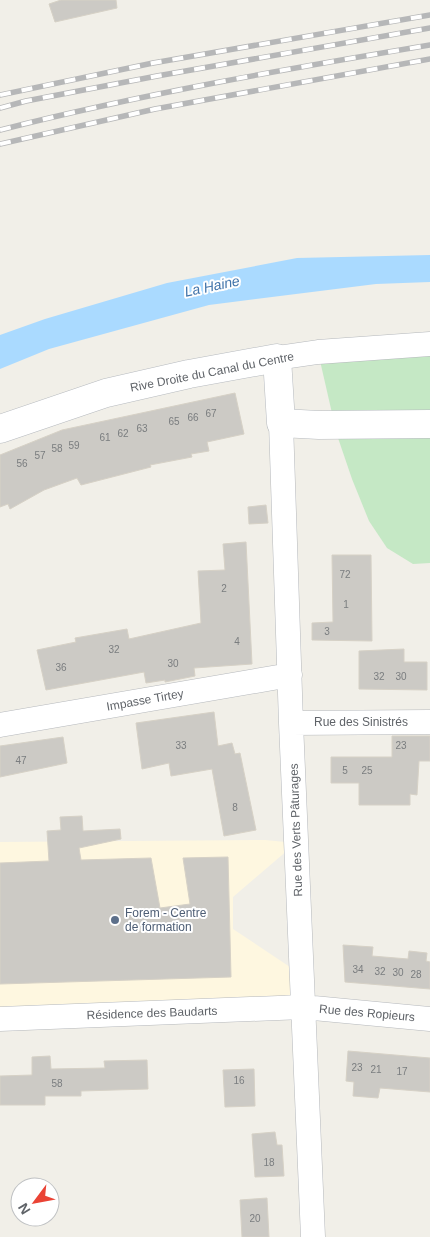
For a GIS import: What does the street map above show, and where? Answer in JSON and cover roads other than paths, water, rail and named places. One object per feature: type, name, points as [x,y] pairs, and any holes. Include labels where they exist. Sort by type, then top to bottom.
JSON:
[{"type":"street","name":"Rive Droite du Canal du Centre","points":[[0,429],[106,393],[189,374],[318,352],[430,344]]},
{"type":"street","points":[[278,358],[281,423],[319,425],[430,424]]},
{"type":"street","name":"Rue des Verts Pâturages","points":[[281,423],[291,723],[313,1237]]},
{"type":"street","name":"Impasse Tirtey","points":[[0,726],[290,675]]},
{"type":"street","name":"Rue des Sinistrés","points":[[291,723],[430,722]]},
{"type":"street","name":"Résidence des Baudarts","points":[[0,1018],[303,1008]]},
{"type":"street","name":"Rue des Ropieurs","points":[[303,1008],[430,1019]]},
{"type":"water","name":"La Haine","points":[[430,255],[430,282],[376,284],[209,305],[49,349],[0,369],[0,335],[45,319],[167,283],[297,258]]},
{"type":"railway","points":[[0,95],[153,63],[430,15]]},
{"type":"railway","points":[[0,108],[26,101],[157,76],[430,28]]},
{"type":"railway","points":[[0,130],[160,94],[430,45]]},
{"type":"railway","points":[[0,144],[155,109],[430,59]]},
{"type":"place","name":"Forem - Centre de formation","points":[[115,920]]}]
